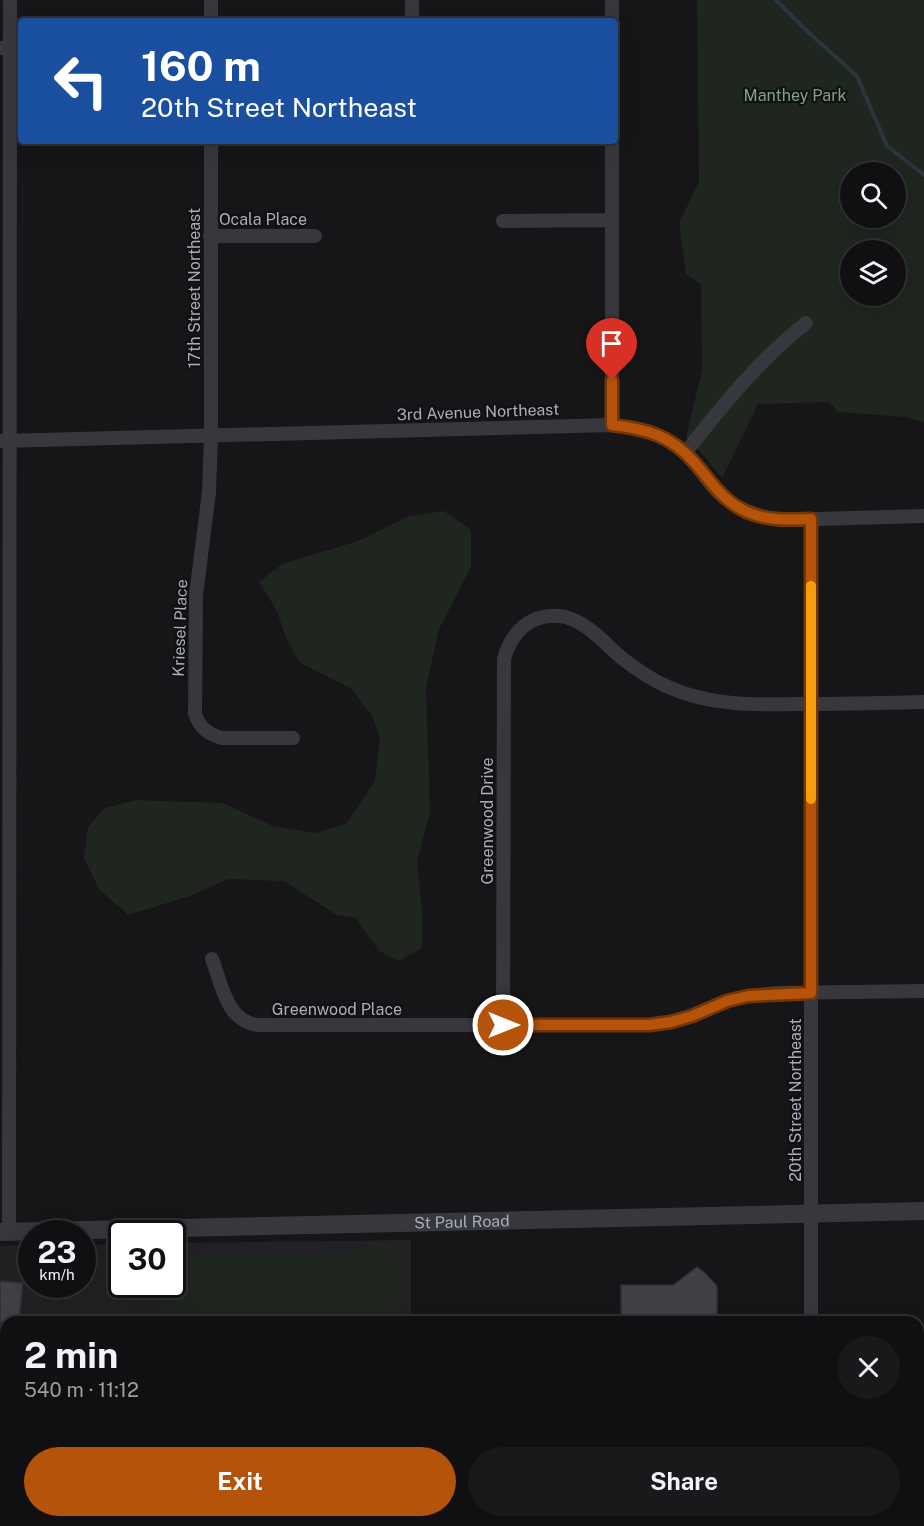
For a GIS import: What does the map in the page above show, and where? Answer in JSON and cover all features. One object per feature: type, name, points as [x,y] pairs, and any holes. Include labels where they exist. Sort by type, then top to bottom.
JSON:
[{"type":"street","points":[[4,1232],[4,441],[10,0]]},
{"type":"street","points":[[211,0],[211,18]]},
{"type":"street","points":[[412,0],[412,18]]},
{"type":"street","points":[[612,0],[612,18]]},
{"type":"street","name":"17th Street Northeast","points":[[211,144],[212,436]]},
{"type":"street","points":[[612,144],[612,425]]},
{"type":"street","points":[[503,221],[612,220]]},
{"type":"street","name":"Ocala Place","points":[[210,236],[315,236]]},
{"type":"street","points":[[685,453],[729,397],[781,342],[806,323]]},
{"type":"street","name":"3rd Avenue Northeast","points":[[4,441],[612,425],[640,428],[657,434],[685,453],[717,491],[731,503],[766,518],[782,520],[924,516]]},
{"type":"street","name":"Kriesel Place","points":[[212,436],[209,492],[196,595],[195,714],[203,729],[222,738],[293,738]]},
{"type":"street","name":"20th Street Northeast","points":[[811,519],[811,1316]]},
{"type":"street","name":"Greenwood Drive","points":[[503,1025],[504,658],[513,636],[521,627],[546,616],[572,619],[584,626],[643,674],[664,685],[702,699],[729,704],[924,702]]},
{"type":"street","name":"Greenwood Place","points":[[212,959],[231,1010],[247,1023],[269,1025],[503,1025]]},
{"type":"street","points":[[503,1025],[649,1025],[692,1016],[727,1001],[748,996],[924,991]]},
{"type":"street","name":"St Paul Road","points":[[4,1232],[924,1211]]},
{"type":"shaded area","points":[[411,1240],[411,1316],[0,1316],[0,1246],[18,1245],[18,1298],[96,1298],[96,1245],[108,1244],[108,1298],[186,1298],[186,1243]]},
{"type":"green space","name":"Manthey Park","points":[[697,0],[924,0],[924,422],[905,417],[838,412],[829,402],[758,404],[722,478],[686,437],[702,370],[701,284],[686,274],[679,223],[699,182]]},
{"type":"green space","points":[[444,511],[471,530],[471,567],[439,629],[426,688],[430,812],[417,861],[422,912],[422,948],[399,961],[379,951],[356,918],[337,915],[284,881],[228,879],[190,896],[128,915],[99,889],[84,858],[88,827],[105,808],[136,800],[223,803],[273,826],[315,833],[346,824],[375,781],[380,738],[372,716],[352,689],[300,663],[286,638],[277,611],[259,582],[282,564],[358,541],[409,516]]},
{"type":"green space","points":[[399,1252],[400,1316],[163,1316],[163,1298],[186,1298],[186,1254]]},
{"type":"building","points":[[697,1267],[717,1286],[717,1316],[621,1316],[621,1285],[673,1285]]},
{"type":"building","points":[[0,1281],[18,1283],[18,1298],[21,1298],[20,1316],[0,1316]]},
{"type":"waterway","points":[[776,0],[857,76],[887,146],[924,175]]},
{"type":"slow traffic","points":[[811,586],[811,799]]},
{"type":"route","points":[[503,1025],[649,1025],[692,1016],[727,1001],[748,996],[811,993],[811,519],[782,520],[748,512],[731,503],[717,491],[694,461],[680,448],[657,434],[640,428],[612,425],[612,380]]}]
